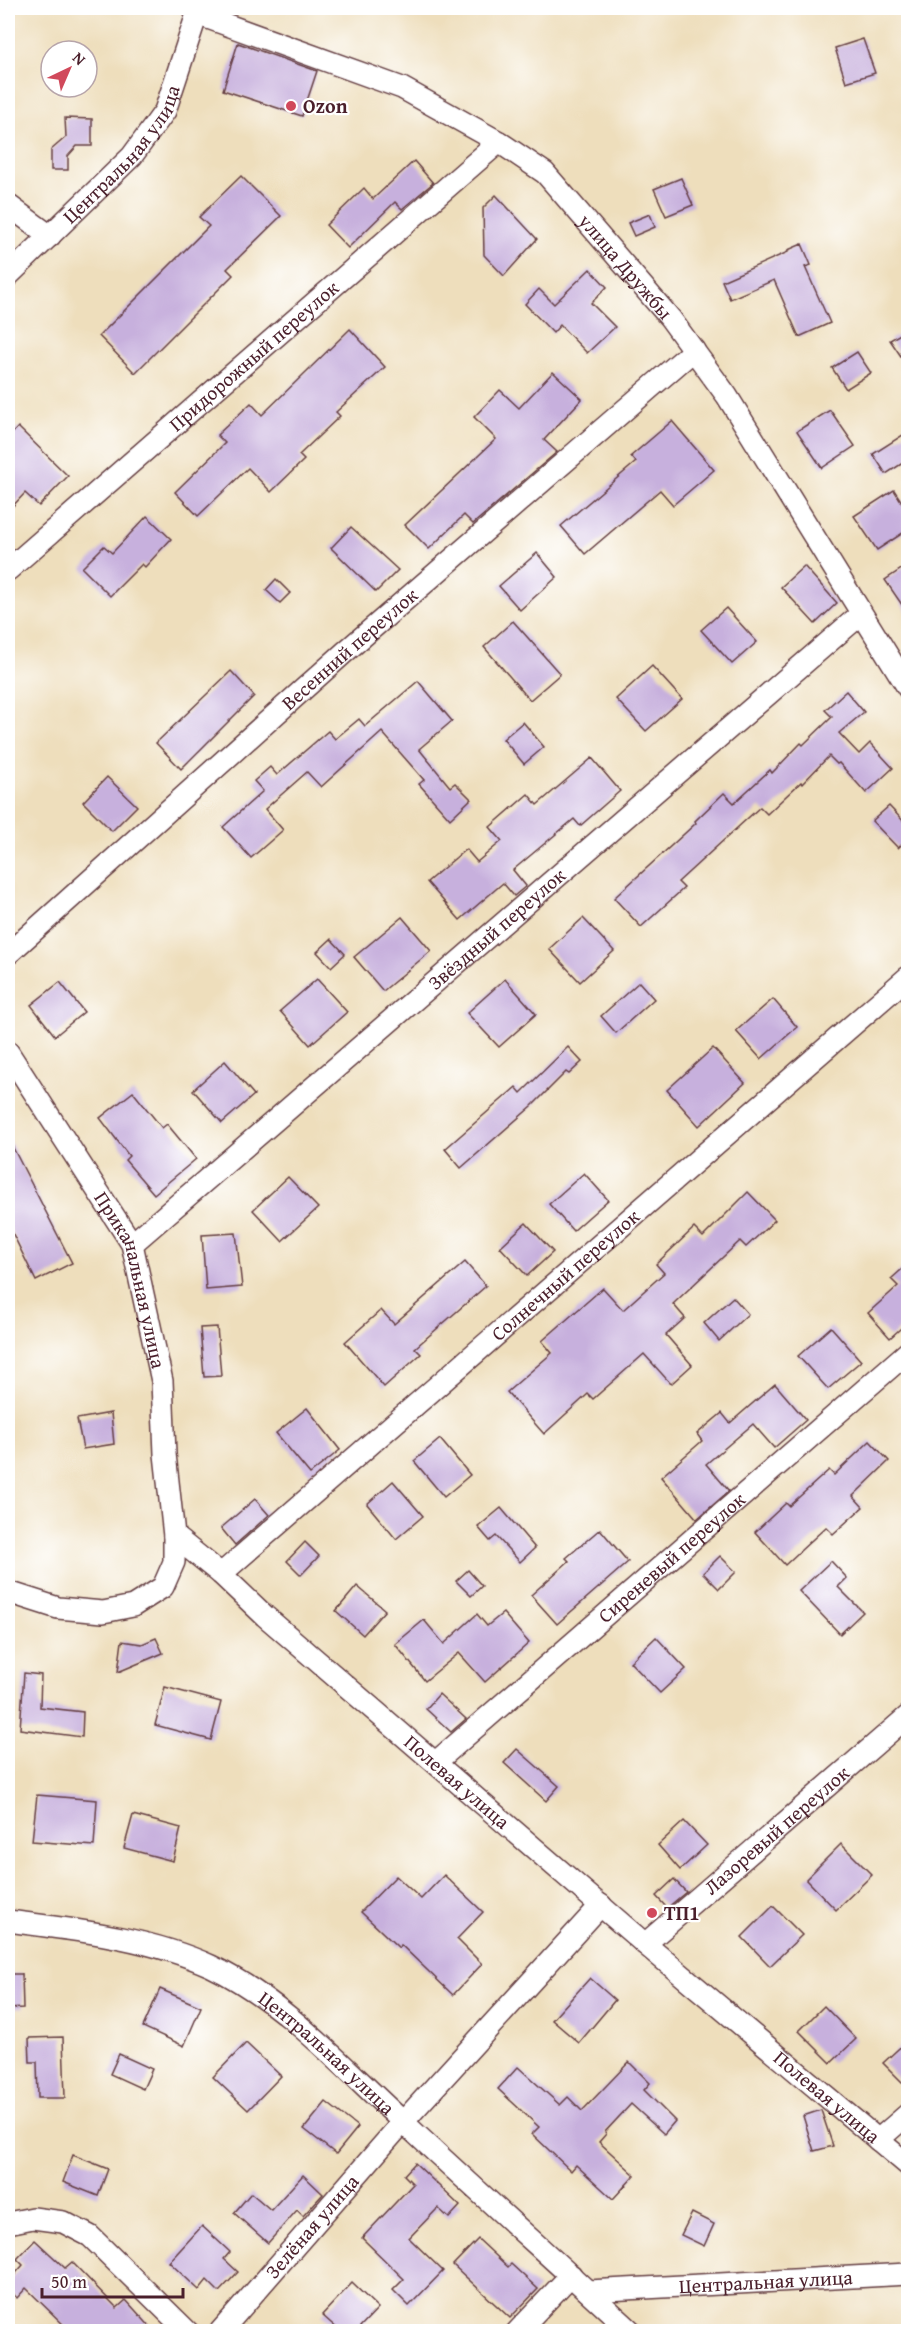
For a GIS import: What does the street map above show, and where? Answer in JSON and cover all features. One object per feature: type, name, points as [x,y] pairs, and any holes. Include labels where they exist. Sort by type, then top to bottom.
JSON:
[{"type":"street","name":"улица Дружбы","points":[[198,10],[402,88],[499,142],[545,173],[670,318],[727,396],[909,688]]},
{"type":"street","name":"Центральная улица","points":[[8,276],[132,156],[165,111],[198,10]]},
{"type":"street","name":"Придорожный переулок","points":[[8,570],[499,142]]},
{"type":"street","points":[[8,205],[50,236]]},
{"type":"street","name":"Весенний переулок","points":[[8,954],[345,652],[694,350]]},
{"type":"street","name":"Звёздный переулок","points":[[132,1244],[861,614]]},
{"type":"street","name":"Солнечный переулок","points":[[221,1574],[909,977]]},
{"type":"street","name":"Приканальная улица","points":[[8,1052],[132,1244],[162,1381],[165,1454],[174,1536]]},
{"type":"street","name":"Сиреневый переулок","points":[[436,1762],[909,1352]]},
{"type":"street","points":[[8,1592],[58,1608],[103,1612],[134,1606],[163,1587],[174,1562],[174,1536]]},
{"type":"street","name":"Полевая улица","points":[[174,1536],[221,1574],[274,1623],[645,1944],[909,2165]]},
{"type":"street","name":"Лазоревый переулок","points":[[645,1944],[909,1716]]},
{"type":"street","name":"Зелёная улица","points":[[220,2331],[403,2122],[600,1905]]},
{"type":"street","name":"Центральная улица","points":[[8,1921],[129,1939],[174,1952],[212,1967],[245,1986],[311,2036],[632,2331]]},
{"type":"street","points":[[878,2140],[909,2114]]},
{"type":"street","points":[[8,2223],[33,2218],[63,2222],[90,2236],[188,2331]]},
{"type":"street","name":"Центральная улица","points":[[588,2291],[909,2274]]},
{"type":"street","points":[[517,2331],[571,2275]]},
{"type":"building","points":[[863,39],[875,73],[846,82],[835,48]]},
{"type":"building","points":[[238,43],[317,71],[302,116],[223,90]]},
{"type":"building","points":[[65,118],[92,119],[92,146],[77,146],[68,156],[68,170],[51,170],[51,150],[66,137]]},
{"type":"building","points":[[414,161],[433,183],[402,209],[395,202],[348,248],[326,225],[364,188],[373,199]]},
{"type":"building","points":[[241,176],[281,216],[227,269],[233,275],[135,373],[99,336],[209,226],[199,217]]},
{"type":"building","points":[[681,178],[693,205],[666,216],[654,189]]},
{"type":"building","points":[[496,195],[537,239],[504,276],[484,255],[483,208]]},
{"type":"building","points":[[650,214],[655,227],[634,236],[628,223]]},
{"type":"building","points":[[802,244],[811,265],[805,267],[830,323],[799,337],[774,280],[730,299],[722,281]]},
{"type":"building","points":[[590,269],[607,287],[591,303],[615,327],[587,353],[560,325],[553,333],[525,304],[539,289],[554,304]]},
{"type":"building","points":[[350,329],[385,367],[336,412],[340,416],[299,455],[304,460],[271,492],[248,468],[198,516],[175,492],[225,443],[217,435],[251,403],[262,415]]},
{"type":"building","points":[[909,329],[909,368],[890,340]]},
{"type":"building","points":[[857,352],[871,373],[846,389],[832,368]]},
{"type":"building","points":[[553,372],[582,399],[544,440],[557,452],[473,524],[464,515],[429,549],[405,525],[496,439],[474,417],[500,390],[519,408]]},
{"type":"building","points":[[830,410],[855,446],[822,468],[797,431]]},
{"type":"building","points":[[672,421],[714,470],[673,505],[660,490],[585,554],[561,526],[636,462],[631,456]]},
{"type":"building","points":[[18,427],[68,476],[39,506],[25,493],[8,511],[8,438]]},
{"type":"building","points":[[909,431],[909,459],[886,474],[873,454]]},
{"type":"building","points":[[894,490],[909,513],[909,529],[877,550],[854,516]]},
{"type":"building","points":[[147,516],[171,539],[145,567],[142,564],[110,596],[82,568],[104,546],[112,553]]},
{"type":"building","points":[[351,527],[398,570],[376,592],[331,548]]},
{"type":"building","points":[[537,553],[557,577],[520,610],[499,586]]},
{"type":"building","points":[[909,564],[909,615],[885,580]]},
{"type":"building","points":[[804,566],[837,603],[815,624],[781,587]]},
{"type":"building","points":[[276,579],[290,593],[280,603],[266,590]]},
{"type":"building","points":[[726,608],[757,642],[732,664],[701,630]]},
{"type":"building","points":[[513,621],[560,674],[530,700],[484,647]]},
{"type":"building","points":[[652,666],[682,699],[646,731],[616,699]]},
{"type":"building","points":[[231,671],[254,696],[181,769],[156,743]]},
{"type":"building","points":[[418,681],[452,721],[419,749],[450,787],[455,783],[471,799],[450,819],[419,784],[424,780],[382,732],[321,787],[307,772],[265,809],[283,830],[251,858],[223,827],[263,791],[254,781],[270,767],[277,775],[328,731],[335,739],[359,719],[365,726]]},
{"type":"building","points":[[846,691],[864,712],[839,733],[859,754],[870,743],[893,768],[866,793],[839,763],[837,764],[829,756],[802,784],[801,782],[767,814],[760,807],[678,882],[684,888],[641,927],[614,898],[696,823],[695,821],[724,793],[734,803],[770,770],[772,773],[801,743],[803,745],[832,717],[825,710]]},
{"type":"building","points":[[523,722],[544,747],[524,764],[503,739]]},
{"type":"building","points":[[592,758],[620,791],[580,826],[574,819],[513,870],[526,886],[514,896],[503,883],[460,920],[427,882],[466,849],[477,862],[502,841],[490,827],[528,794],[537,805]]},
{"type":"building","points":[[107,777],[137,806],[112,831],[83,802]]},
{"type":"building","points":[[889,806],[909,827],[909,838],[898,848],[872,821]]},
{"type":"building","points":[[402,917],[431,951],[383,991],[354,957]]},
{"type":"building","points":[[583,918],[614,951],[580,982],[549,949]]},
{"type":"building","points":[[331,939],[345,954],[331,967],[317,952]]},
{"type":"building","points":[[317,979],[347,1012],[310,1045],[280,1011]]},
{"type":"building","points":[[505,979],[536,1014],[499,1047],[467,1013]]},
{"type":"building","points":[[60,982],[84,1012],[55,1036],[31,1005]]},
{"type":"building","points":[[639,982],[654,999],[616,1033],[601,1016]]},
{"type":"building","points":[[773,999],[797,1027],[761,1059],[736,1031]]},
{"type":"building","points":[[568,1047],[582,1062],[569,1074],[566,1072],[532,1106],[461,1168],[445,1149],[516,1087],[521,1093]]},
{"type":"building","points":[[713,1048],[745,1083],[699,1126],[667,1090]]},
{"type":"building","points":[[225,1061],[254,1095],[222,1123],[193,1090]]},
{"type":"building","points":[[133,1092],[162,1128],[167,1124],[196,1159],[154,1194],[125,1160],[129,1156],[100,1118]]},
{"type":"building","points":[[8,1138],[72,1263],[36,1281],[8,1224]]},
{"type":"building","points":[[584,1173],[608,1200],[573,1231],[549,1204]]},
{"type":"building","points":[[288,1177],[318,1208],[282,1241],[253,1210]]},
{"type":"building","points":[[748,1192],[775,1220],[746,1247],[740,1241],[673,1304],[685,1318],[666,1335],[692,1365],[671,1384],[644,1354],[593,1399],[588,1394],[544,1434],[507,1392],[552,1353],[542,1341],[603,1288],[623,1310],[664,1273],[656,1264],[694,1228],[703,1237]]},
{"type":"building","points":[[526,1223],[553,1252],[527,1276],[500,1247]]},
{"type":"building","points":[[236,1233],[242,1287],[206,1290],[202,1235]]},
{"type":"building","points":[[465,1262],[486,1286],[415,1348],[421,1354],[384,1387],[345,1342],[381,1310],[394,1324]]},
{"type":"building","points":[[909,1263],[909,1321],[890,1338],[868,1313],[898,1286],[891,1279]]},
{"type":"building","points":[[733,1297],[748,1314],[719,1341],[704,1323]]},
{"type":"building","points":[[217,1327],[221,1376],[204,1377],[200,1328]]},
{"type":"building","points":[[831,1327],[861,1361],[828,1389],[798,1356]]},
{"type":"building","points":[[775,1384],[806,1420],[774,1448],[753,1424],[706,1464],[729,1491],[697,1519],[661,1477],[702,1441],[697,1434],[722,1413],[730,1423]]},
{"type":"building","points":[[307,1408],[340,1450],[310,1474],[276,1433]]},
{"type":"building","points":[[111,1413],[114,1444],[83,1449],[77,1419]]},
{"type":"building","points":[[440,1439],[470,1475],[444,1497],[414,1461]]},
{"type":"building","points":[[870,1441],[889,1461],[853,1496],[863,1507],[833,1534],[826,1527],[785,1565],[755,1532],[786,1503],[789,1506],[829,1470],[834,1475]]},
{"type":"building","points":[[393,1481],[423,1516],[396,1539],[367,1504]]},
{"type":"building","points":[[255,1499],[269,1515],[235,1545],[221,1528]]},
{"type":"building","points":[[501,1508],[535,1548],[520,1562],[496,1536],[490,1541],[478,1527]]},
{"type":"building","points":[[600,1529],[628,1562],[557,1624],[531,1595],[569,1561],[566,1558]]},
{"type":"building","points":[[305,1542],[319,1556],[301,1575],[287,1561]]},
{"type":"building","points":[[720,1556],[736,1572],[719,1589],[703,1573]]},
{"type":"building","points":[[831,1561],[847,1578],[838,1587],[863,1612],[840,1634],[799,1591]]},
{"type":"building","points":[[468,1570],[482,1586],[471,1596],[456,1581]]},
{"type":"building","points":[[357,1586],[385,1610],[363,1635],[336,1611]]},
{"type":"building","points":[[503,1613],[529,1643],[485,1682],[459,1653],[425,1681],[395,1644],[424,1620],[444,1644],[477,1614],[487,1626]]},
{"type":"building","points":[[656,1637],[686,1669],[660,1693],[630,1662]]},
{"type":"building","points":[[156,1638],[163,1653],[118,1672],[122,1641],[142,1644]]},
{"type":"building","points":[[24,1673],[41,1675],[40,1707],[83,1712],[82,1737],[20,1729]]},
{"type":"building","points":[[165,1687],[221,1702],[211,1740],[155,1725]]},
{"type":"building","points":[[439,1694],[466,1719],[451,1732],[426,1709]]},
{"type":"building","points":[[517,1749],[559,1786],[546,1801],[504,1763]]},
{"type":"building","points":[[37,1795],[97,1800],[94,1846],[32,1841]]},
{"type":"building","points":[[133,1815],[181,1828],[173,1861],[124,1848]]},
{"type":"building","points":[[684,1821],[707,1845],[680,1870],[658,1845]]},
{"type":"building","points":[[841,1844],[872,1875],[836,1910],[806,1879]]},
{"type":"building","points":[[444,1875],[483,1912],[457,1939],[482,1964],[453,1995],[401,1945],[399,1948],[361,1912],[396,1876],[421,1899]]},
{"type":"building","points":[[674,1879],[686,1892],[667,1908],[656,1896]]},
{"type":"building","points":[[773,1906],[802,1935],[770,1966],[742,1937]]},
{"type":"building","points":[[8,1974],[22,1974],[23,2008],[8,2009]]},
{"type":"building","points":[[590,1978],[615,2000],[579,2043],[552,2020]]},
{"type":"building","points":[[160,1989],[201,2007],[184,2046],[143,2027]]},
{"type":"building","points":[[824,2006],[856,2039],[831,2063],[799,2031]]},
{"type":"building","points":[[63,2037],[65,2098],[38,2098],[37,2062],[30,2062],[29,2038]]},
{"type":"building","points":[[909,2039],[909,2089],[883,2063]]},
{"type":"building","points":[[246,2043],[281,2076],[248,2110],[213,2077]]},
{"type":"building","points":[[119,2054],[152,2069],[143,2089],[110,2074]]},
{"type":"building","points":[[629,2062],[650,2083],[644,2090],[675,2121],[664,2134],[631,2104],[605,2132],[606,2134],[599,2142],[635,2175],[613,2199],[576,2165],[571,2171],[532,2134],[539,2127],[498,2089],[518,2067],[560,2105],[568,2097],[582,2111]]},
{"type":"building","points":[[326,2102],[358,2127],[336,2154],[304,2129]]},
{"type":"building","points":[[821,2110],[833,2146],[814,2151],[803,2116]]},
{"type":"building","points":[[73,2155],[108,2169],[98,2196],[63,2182]]},
{"type":"building","points":[[415,2163],[460,2206],[449,2218],[438,2208],[409,2238],[443,2271],[409,2306],[393,2290],[404,2279],[362,2238],[413,2184],[404,2175]]},
{"type":"building","points":[[303,2175],[323,2194],[303,2216],[297,2210],[268,2243],[234,2213],[251,2193],[271,2210]]},
{"type":"building","points":[[692,2213],[714,2224],[704,2246],[681,2235]]},
{"type":"building","points":[[202,2226],[230,2252],[224,2259],[238,2272],[219,2292],[207,2280],[199,2290],[169,2262]]},
{"type":"building","points":[[478,2239],[508,2267],[511,2264],[538,2289],[510,2318],[453,2265]]},
{"type":"building","points":[[35,2240],[65,2268],[72,2262],[117,2308],[126,2300],[154,2331],[70,2331],[26,2288],[17,2298],[8,2289],[8,2282],[23,2265],[17,2259]]},
{"type":"building","points":[[352,2283],[378,2308],[356,2331],[340,2331],[322,2315]]},
{"type":"place","name":"Ozon","points":[[291,106]]},
{"type":"place","name":"ТП1","points":[[652,1913]]}]
